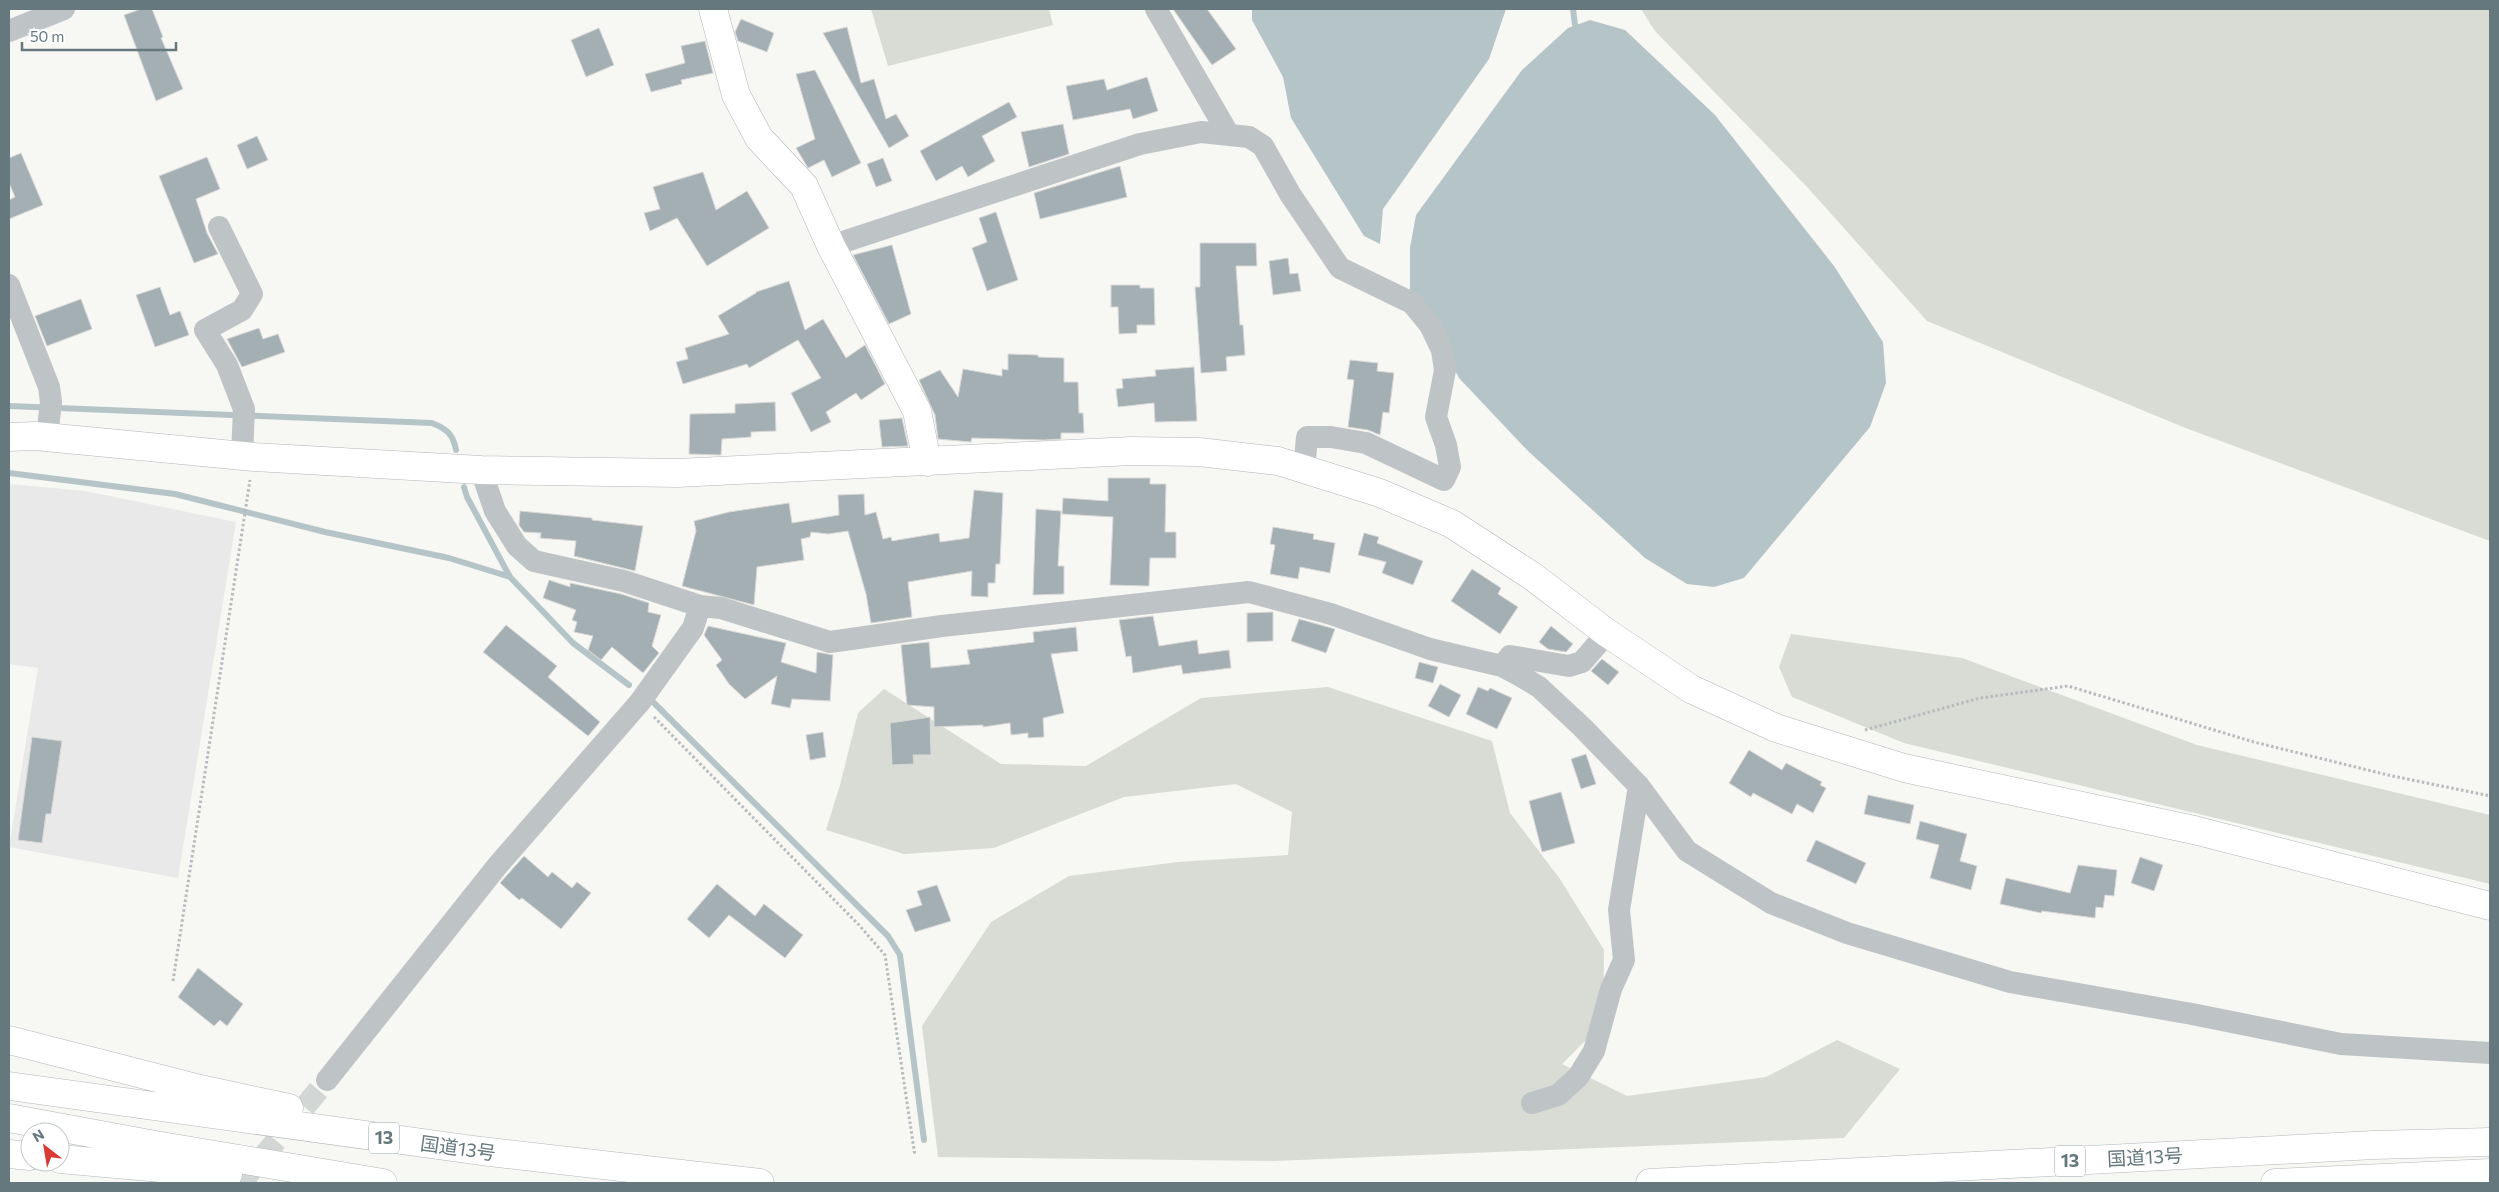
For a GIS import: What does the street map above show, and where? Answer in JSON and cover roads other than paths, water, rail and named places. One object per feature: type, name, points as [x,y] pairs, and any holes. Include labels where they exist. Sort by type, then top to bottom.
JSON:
[{"type":"main road","points":[[713,9],[736,95],[759,138],[804,186],[831,246],[917,411],[928,462]]},
{"type":"main road","points":[[9,437],[49,419],[243,444],[482,470],[677,473],[1132,451],[1199,452],[1278,461],[1380,493],[1452,524],[1532,576],[1607,633],[1691,689],[1776,728],[1904,768],[2194,830],[2490,906]]},
{"type":"main road","name":"13","points":[[9,1040],[218,1093],[319,1115],[415,1131],[480,1151]]},
{"type":"main road","name":"国道13号","points":[[9,1086],[480,1151],[760,1183]]},
{"type":"main road","name":"13","points":[[9,1118],[383,1183]]},
{"type":"main road","name":"国道13号","points":[[1650,1183],[2374,1145],[2490,1142]]},
{"type":"main road","points":[[70,1160],[341,1183]]},
{"type":"main road","points":[[2275,1183],[2490,1173]]},
{"type":"street","points":[[9,31],[64,9]]},
{"type":"street","points":[[1156,9],[1230,135]]},
{"type":"street","points":[[831,246],[1140,144],[1201,132],[1249,137],[1263,146],[1290,194],[1340,268],[1412,303],[1430,325],[1442,350],[1445,370],[1436,417],[1450,467],[1444,480],[1366,442],[1332,437],[1307,436],[1304,470]]},
{"type":"street","points":[[219,227],[252,294],[242,310],[205,330],[226,365],[244,409],[243,444]]},
{"type":"street","points":[[9,285],[49,387],[49,419]]},
{"type":"street","points":[[482,470],[495,510],[517,546],[534,561],[624,581],[700,606],[721,608],[830,642],[942,626],[1249,592],[1332,614],[1430,649],[1502,666],[1539,687],[1582,727],[1639,786],[1687,851],[1771,903],[1847,933],[2010,982],[2192,1014],[2341,1044],[2490,1053]]},
{"type":"street","points":[[327,1080],[498,865],[640,702],[693,628],[700,606]]},
{"type":"street","points":[[1502,666],[1510,656],[1569,666],[1582,662],[1607,633]]},
{"type":"street","points":[[1532,1103],[1558,1095],[1578,1077],[1594,1050],[1610,989],[1624,960],[1619,910],[1639,786]]},
{"type":"waterway","points":[[1573,9],[1575,25]]},
{"type":"waterway","points":[[9,406],[432,423],[442,427],[448,433],[453,440],[456,450]]},
{"type":"waterway","points":[[9,473],[175,494],[325,532],[449,558],[510,577]]},
{"type":"waterway","points":[[464,487],[467,497],[510,577],[573,643],[629,685]]},
{"type":"waterway","points":[[651,700],[888,936],[900,955],[924,1140]]},
{"type":"tunnel","points":[[241,1183],[327,1080]]}]
